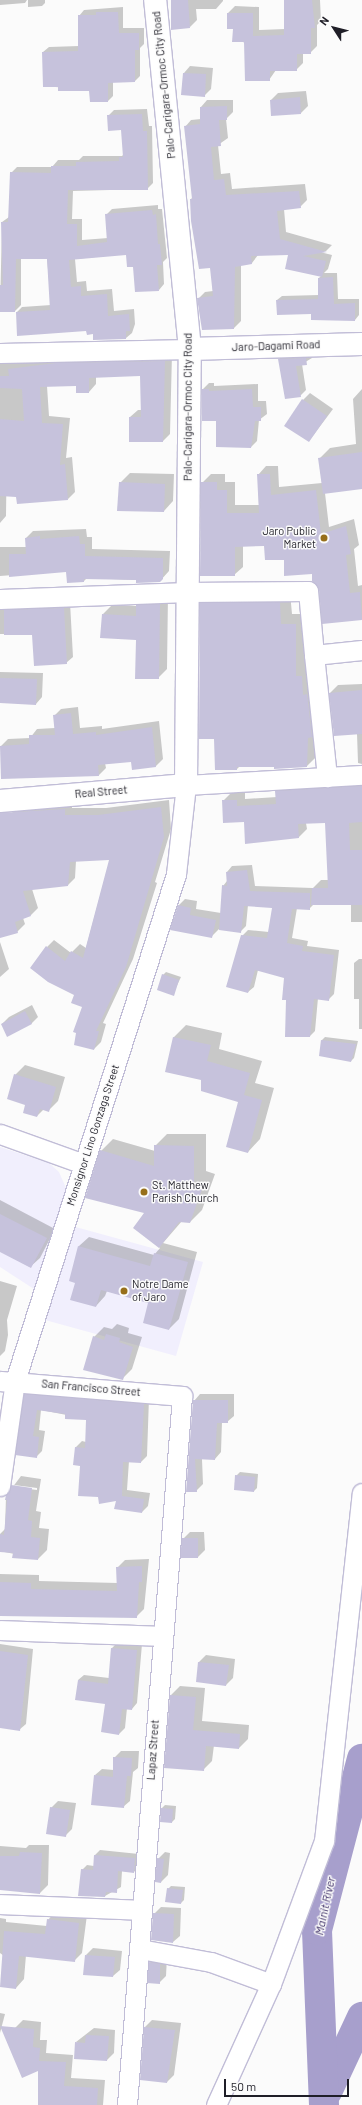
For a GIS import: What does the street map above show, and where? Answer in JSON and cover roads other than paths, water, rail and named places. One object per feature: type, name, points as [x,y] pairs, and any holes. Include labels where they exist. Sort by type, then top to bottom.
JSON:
[{"type":"main road","name":"Palo-Carigara-Ormoc City Road","points":[[155,0],[190,348],[186,777]]},
{"type":"main road","name":"Jaro-Dagami Road","points":[[190,348],[362,344]]},
{"type":"main road","name":"Real Street","points":[[0,801],[186,777]]},
{"type":"street","points":[[0,353],[190,348]]},
{"type":"street","points":[[0,598],[188,592],[308,591],[327,777]]},
{"type":"street","points":[[314,655],[362,650]]},
{"type":"street","points":[[186,777],[327,777],[362,775]]},
{"type":"street","name":"Monsignor Lino Gonzaga Street","points":[[0,1486],[8,1381],[84,1164],[176,874],[186,777]]},
{"type":"street","points":[[0,1134],[84,1164]]},
{"type":"street","name":"San Francisco Street","points":[[8,1381],[182,1396]]},
{"type":"street","name":"Lapaz Street","points":[[127,2105],[140,1949],[141,1910],[162,1636],[182,1396]]},
{"type":"street","points":[[216,2105],[271,1984],[324,1841],[362,1493]]},
{"type":"street","points":[[0,1630],[162,1636]]},
{"type":"street","points":[[0,1904],[141,1910]]},
{"type":"street","points":[[140,1949],[211,1962],[271,1984]]},
{"type":"waterway","name":"Mainit River","points":[[324,2105],[317,1930],[362,1759]]},
{"type":"waterway","points":[[327,2092],[362,2017]]},
{"type":"place","name":"Jaro Public Market","points":[[324,538]]},
{"type":"place","name":"St. Matthew Parish Church","points":[[144,1192]]},
{"type":"place","name":"Notre Dame of Jaro","points":[[124,1291]]}]
